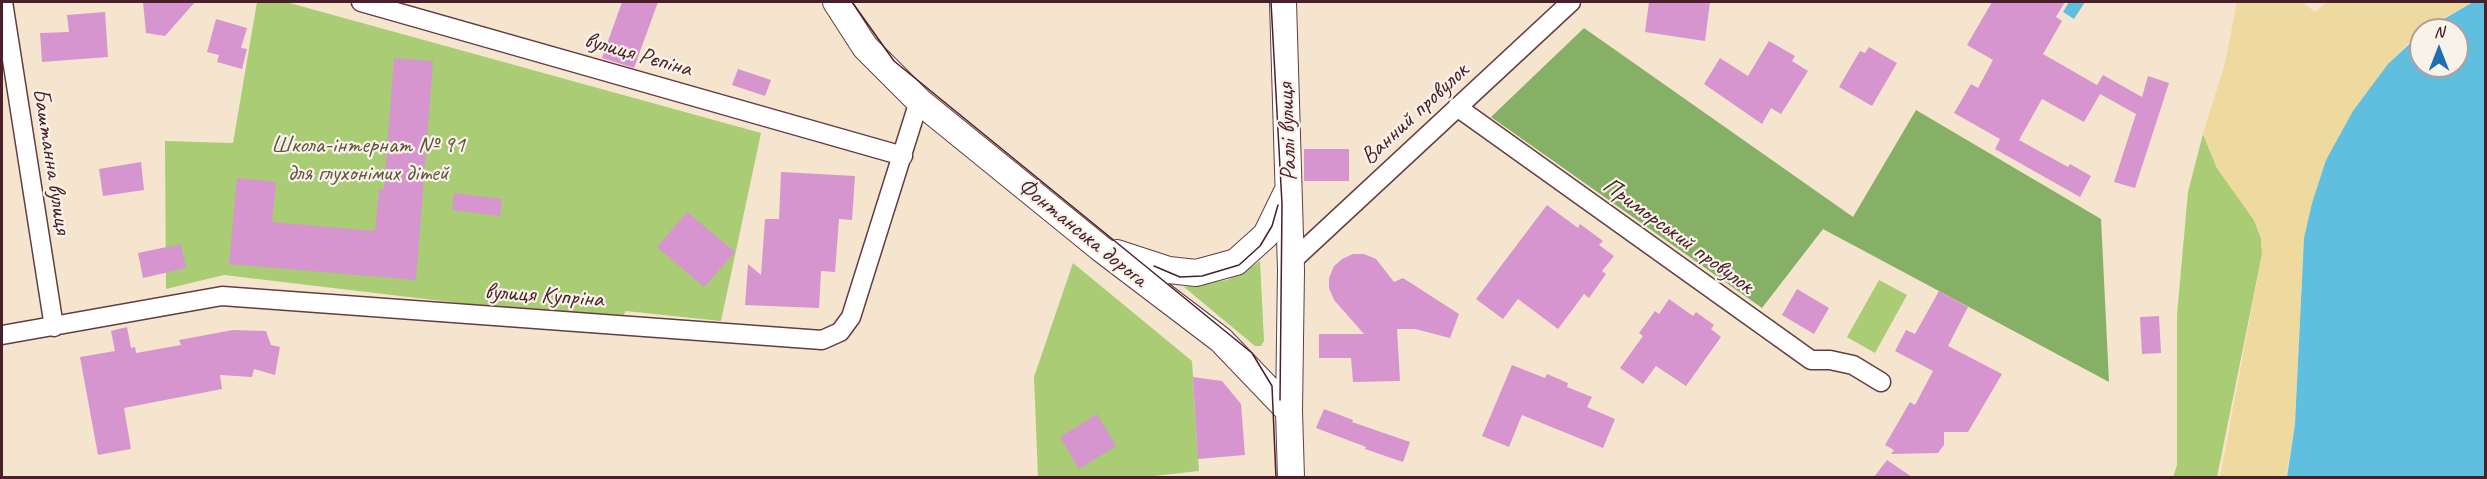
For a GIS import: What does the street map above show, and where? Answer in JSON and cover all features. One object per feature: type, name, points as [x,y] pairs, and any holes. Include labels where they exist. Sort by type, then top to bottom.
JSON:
[{"type":"main road","name":"Фонтанська дорога","points":[[836,2],[865,47],[919,101],[1100,248],[1221,340],[1289,411]]},
{"type":"main road","name":"Раллі вулиця","points":[[1283,2],[1290,185],[1289,411]]},
{"type":"main road","points":[[1100,248],[1169,270],[1196,273],[1236,262],[1266,235],[1290,185]]},
{"type":"main road","points":[[1289,411],[1291,477]]},
{"type":"street","name":"Баштанна вулиця","points":[[3,2],[6,56],[54,327]]},
{"type":"street","name":"вулиця Рєпіна","points":[[361,2],[903,156]]},
{"type":"street","name":"Ванний провулок","points":[[1291,262],[1571,2]]},
{"type":"street","name":"вулиця Купріна","points":[[2,335],[222,296],[822,340],[840,333],[851,317],[919,101]]},
{"type":"street","name":"Приморський провулок","points":[[1457,107],[1810,360],[1830,360],[1853,365],[1881,382]]},
{"type":"green space","name":"Школа-інтернат № 91 для глухонімих дітей","points":[[257,2],[286,2],[761,133],[721,321],[626,311],[619,322],[224,275],[166,289],[165,141],[233,143]]},
{"type":"green space","points":[[1584,28],[1853,217],[1916,110],[2101,219],[2109,382],[1823,229],[1762,308],[1491,117]]},
{"type":"green space","points":[[2203,134],[2217,168],[2254,220],[2261,238],[2262,254],[2217,477],[2173,478],[2177,465],[2177,315],[2188,192]]},
{"type":"green space","points":[[1260,261],[1264,341],[1261,346],[1255,346],[1184,287],[1227,280],[1243,273]]},
{"type":"green space","points":[[1073,263],[1192,361],[1199,471],[1136,478],[1038,477],[1034,377]]},
{"type":"green space","points":[[1879,280],[1907,295],[1875,353],[1847,337]]},
{"type":"sand","points":[[2237,2],[2302,2],[2315,12],[2327,2],[2473,2],[2443,18],[2409,18],[2409,42],[2388,64],[2326,160],[2312,203],[2304,238],[2295,424],[2286,477],[2220,477],[2262,254],[2261,238],[2254,220],[2217,168],[2203,134],[2225,63]]},
{"type":"water","points":[[2069,2],[2085,2],[2074,19],[2063,12]]},
{"type":"water","points":[[2473,2],[2486,2],[2485,477],[2287,477],[2295,424],[2304,238],[2312,203],[2326,160],[2353,111],[2388,64],[2409,44],[2409,78],[2469,78],[2469,18],[2446,18]]},
{"type":"building","points":[[143,2],[195,2],[165,36],[146,33]]},
{"type":"building","points":[[622,2],[658,2],[634,68],[602,58]]},
{"type":"building","points":[[1649,2],[1710,2],[1705,41],[1645,32]]},
{"type":"building","points":[[1992,2],[2065,2],[2056,17],[2062,21],[2043,54],[2097,85],[2103,75],[2142,97],[2148,76],[2169,83],[2135,188],[2114,182],[2136,114],[2100,94],[2084,122],[2042,99],[2019,140],[2068,167],[2070,164],[2091,176],[2080,197],[1995,149],[2000,139],[1954,113],[1971,84],[1978,88],[1993,60],[1967,45]]},
{"type":"building","points":[[105,12],[108,57],[42,62],[40,33],[69,32],[67,15]]},
{"type":"building","points":[[216,19],[247,28],[241,48],[247,49],[242,69],[217,62],[219,55],[207,52]]},
{"type":"building","points":[[1769,41],[1795,56],[1792,61],[1808,71],[1781,114],[1771,108],[1762,124],[1704,84],[1720,58],[1748,76]]},
{"type":"building","points":[[1869,47],[1897,63],[1872,106],[1839,87],[1860,51],[1865,53]]},
{"type":"building","points":[[394,58],[433,61],[416,280],[229,264],[237,178],[276,182],[272,222],[375,231],[379,189],[384,189]]},
{"type":"building","points":[[738,69],[771,80],[765,96],[732,85]]},
{"type":"building","points":[[1304,149],[1349,149],[1349,181],[1304,181]]},
{"type":"building","points":[[141,162],[144,190],[103,196],[99,169]]},
{"type":"building","points":[[781,172],[855,176],[852,220],[839,219],[835,272],[821,271],[819,308],[745,305],[748,264],[761,275],[765,219],[779,219]]},
{"type":"building","points":[[454,193],[502,199],[500,216],[452,210]]},
{"type":"building","points":[[1547,205],[1578,228],[1580,224],[1603,241],[1599,245],[1614,256],[1602,271],[1606,274],[1589,298],[1584,294],[1558,329],[1518,299],[1503,319],[1476,299]]},
{"type":"building","points":[[687,212],[735,252],[704,287],[657,247]]},
{"type":"building","points":[[181,244],[186,268],[143,278],[138,253]]},
{"type":"building","points":[[1353,254],[1364,254],[1376,259],[1394,282],[1403,278],[1459,314],[1450,338],[1415,329],[1397,329],[1400,381],[1353,382],[1351,358],[1319,358],[1319,334],[1364,334],[1334,300],[1329,288],[1329,278],[1334,266]]},
{"type":"building","points":[[1797,289],[1829,308],[1814,334],[1782,315]]},
{"type":"building","points":[[1939,291],[1968,307],[1948,346],[2002,374],[1968,432],[1944,432],[1944,445],[1938,453],[1891,454],[1894,450],[1885,445],[1910,402],[1915,405],[1933,371],[1895,351],[1906,330],[1915,334]]},
{"type":"building","points":[[1669,299],[1693,316],[1696,312],[1714,325],[1711,329],[1721,337],[1686,386],[1656,366],[1643,384],[1620,368],[1643,336],[1639,333],[1655,311],[1659,314]]},
{"type":"building","points":[[2159,316],[2161,353],[2142,354],[2140,317]]},
{"type":"building","points":[[127,327],[131,348],[135,347],[136,353],[181,345],[179,340],[233,330],[266,331],[271,345],[280,347],[275,375],[254,369],[252,377],[220,375],[222,389],[124,408],[131,449],[98,455],[80,357],[115,351],[111,331]]},
{"type":"building","points":[[1512,365],[1545,378],[1547,374],[1568,383],[1567,387],[1592,397],[1587,407],[1615,419],[1603,448],[1522,415],[1509,447],[1482,436]]},
{"type":"building","points":[[1193,377],[1222,381],[1241,404],[1245,455],[1198,459]]},
{"type":"building","points":[[1324,409],[1353,420],[1352,422],[1410,442],[1403,462],[1316,428]]},
{"type":"building","points":[[1097,414],[1116,446],[1079,469],[1060,437]]},
{"type":"building","points":[[1887,460],[1912,477],[1874,477]]},
{"type":"tram line","points":[[852,2],[894,61],[1252,353],[1272,386],[1276,478]]},
{"type":"tram line","points":[[1271,2],[1282,204],[1280,400]]},
{"type":"tram line","points":[[1154,266],[1180,277],[1202,276],[1239,265],[1260,246],[1272,226],[1278,205]]}]
